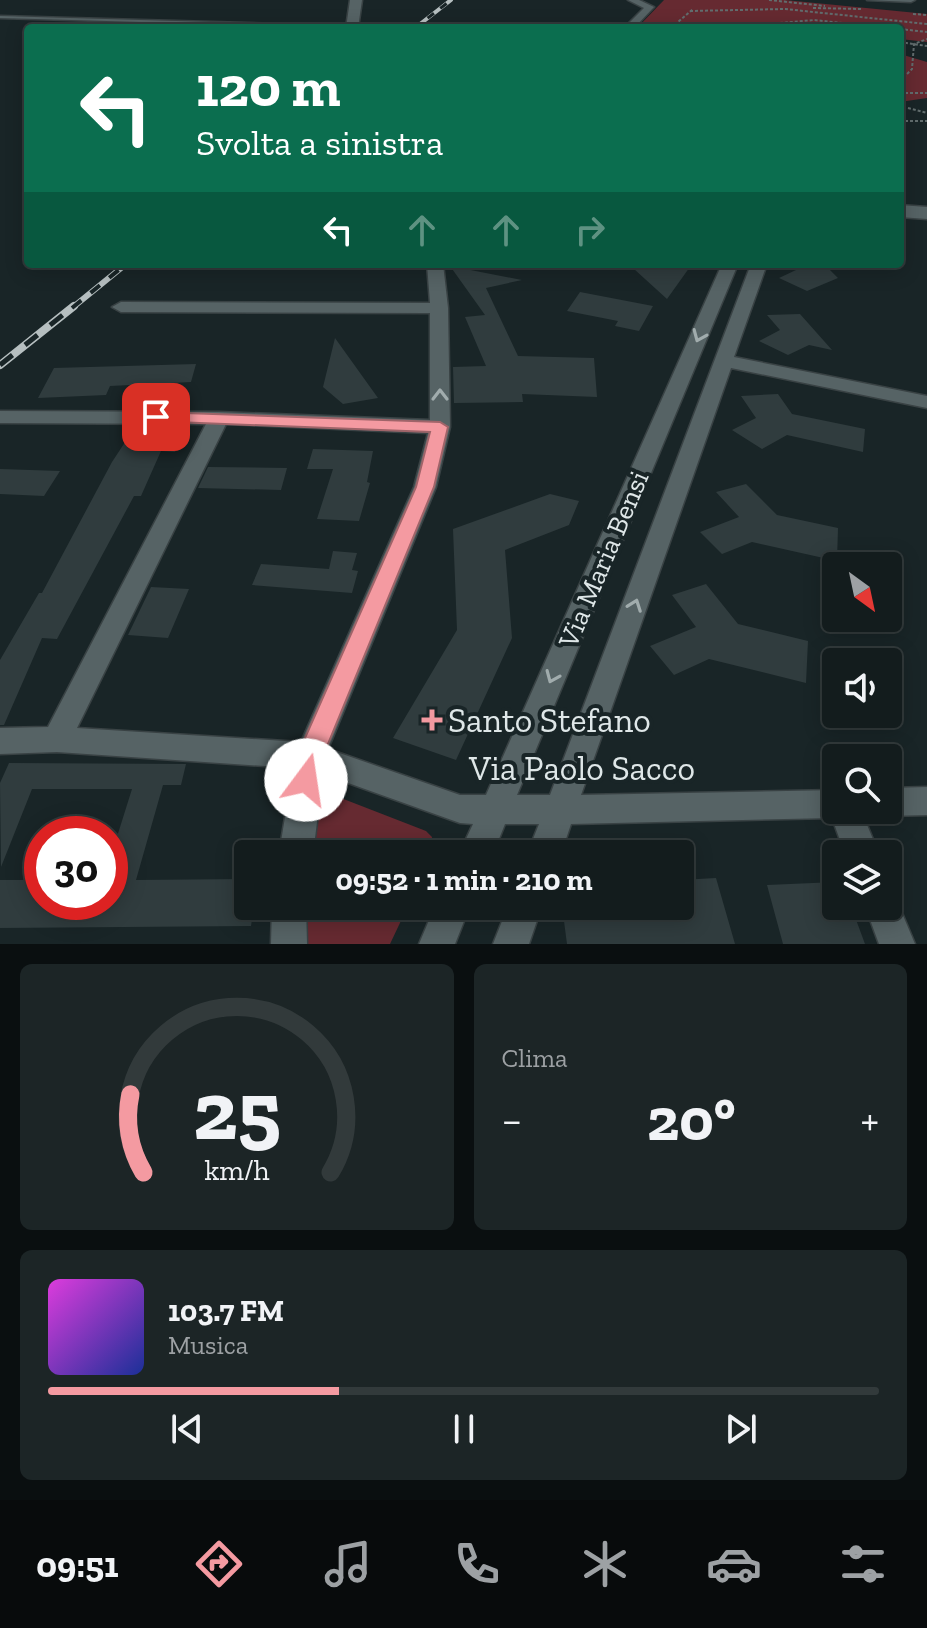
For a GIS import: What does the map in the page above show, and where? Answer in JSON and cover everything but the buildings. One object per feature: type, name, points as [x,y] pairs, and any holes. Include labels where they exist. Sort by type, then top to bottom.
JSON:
[{"type":"main road","points":[[352,24],[356,0]]},
{"type":"main road","points":[[904,211],[927,213]]},
{"type":"street","points":[[632,0],[650,7],[633,24]]},
{"type":"street","points":[[871,0],[911,0]]},
{"type":"street","points":[[298,840],[310,756],[425,487],[440,427],[439,308],[435,268]]},
{"type":"street","name":"Via Maria Bensi","points":[[482,840],[728,268]]},
{"type":"street","name":"Via Maria Bensi","points":[[549,840],[758,268]]},
{"type":"street","points":[[121,307],[439,308]]},
{"type":"street","points":[[724,361],[927,402]]},
{"type":"street","points":[[0,417],[219,418],[440,427]]},
{"type":"street","points":[[57,739],[219,418]]},
{"type":"street","name":"Via Paolo Sacco","points":[[0,741],[57,739],[310,756],[460,809],[822,804]]},
{"type":"street","points":[[902,802],[927,801]]},
{"type":"street","points":[[289,920],[289,944]]},
{"type":"street","points":[[437,944],[447,920]]},
{"type":"street","points":[[511,944],[520,920]]},
{"type":"street","points":[[888,920],[897,944]]},
{"type":"lane","points":[[0,17],[200,24]]},
{"type":"path","points":[[690,11],[742,7],[863,9],[769,0]]},
{"type":"path","points":[[675,24],[690,11],[725,8],[801,10],[927,24]]},
{"type":"path","points":[[903,13],[927,15]]},
{"type":"path","points":[[767,24],[809,20],[850,24]]},
{"type":"path","points":[[904,29],[927,32]]},
{"type":"path","points":[[914,44],[927,39]]},
{"type":"path","points":[[904,43],[927,46]]},
{"type":"path","points":[[904,77],[912,69],[914,44]]},
{"type":"path","points":[[904,93],[927,93]]},
{"type":"path","points":[[908,108],[927,113]]},
{"type":"path","points":[[904,121],[927,121]]},
{"type":"shaded area","points":[[664,0],[785,0],[927,14],[927,42],[904,39],[904,24],[641,24]]},
{"type":"shaded area","points":[[904,55],[927,62],[927,98],[904,101]]},
{"type":"shaded area","points":[[321,793],[328,793],[426,831],[432,840],[310,840],[315,798]]},
{"type":"shaded area","points":[[303,920],[401,920],[390,944],[302,944]]},
{"type":"railway","points":[[420,24],[451,0]]},
{"type":"railway","points":[[72,308],[121,268]]},
{"type":"railway","points":[[0,365],[74,306]]},
{"type":"place","name":"Santo Stefano","points":[[432,720]]},
{"type":"route","points":[[156,417],[440,427],[425,487],[310,756],[306,780]]}]
